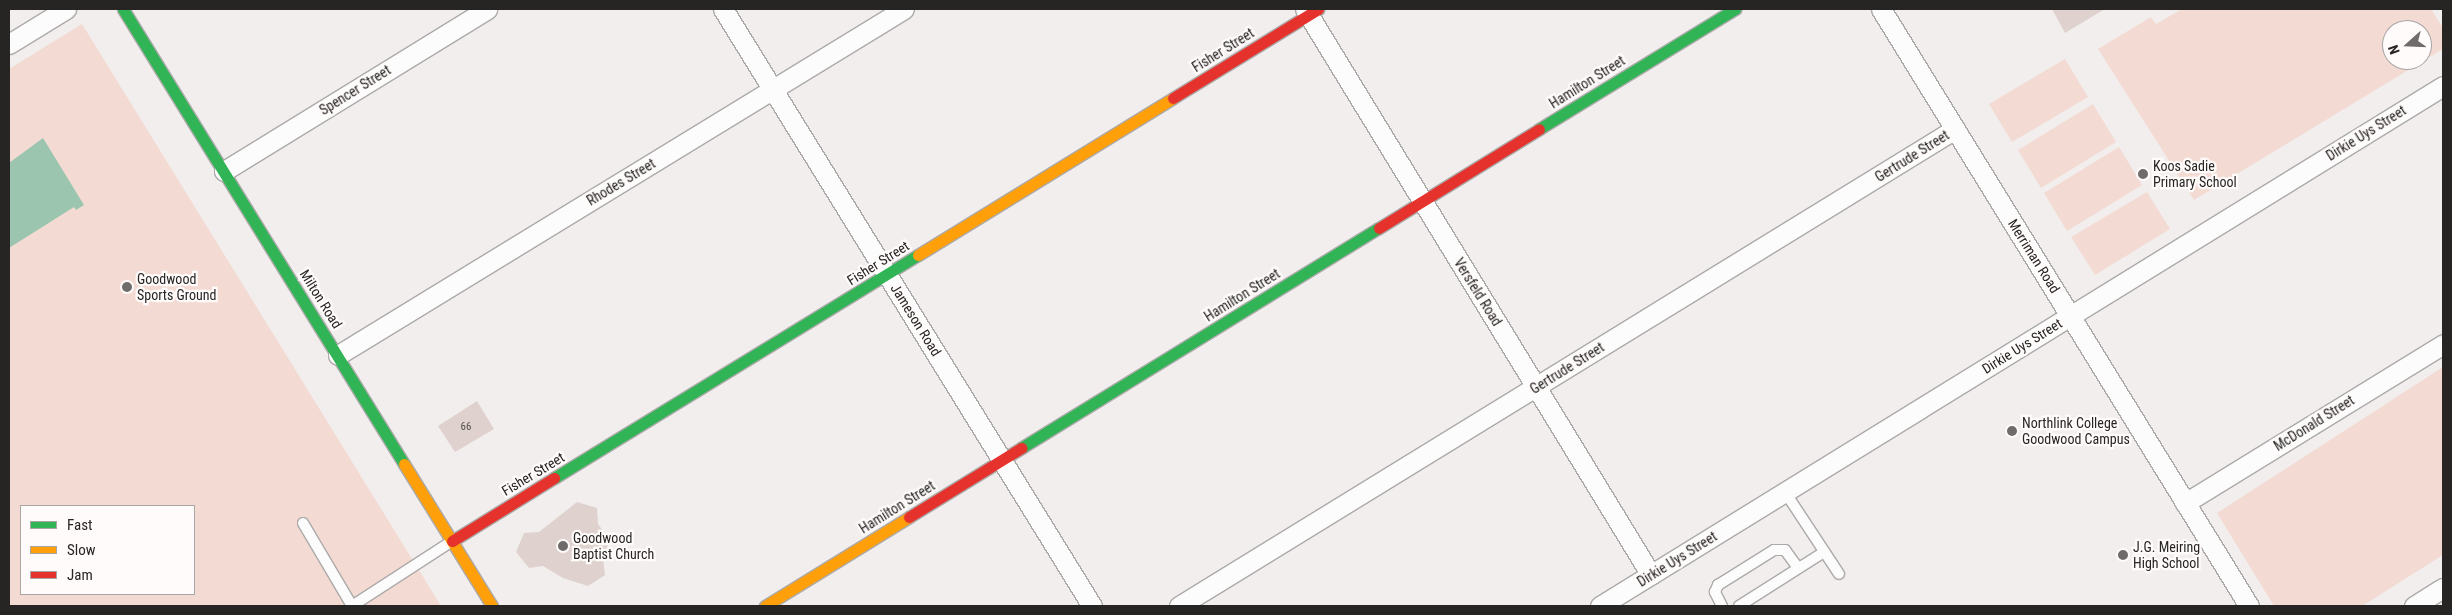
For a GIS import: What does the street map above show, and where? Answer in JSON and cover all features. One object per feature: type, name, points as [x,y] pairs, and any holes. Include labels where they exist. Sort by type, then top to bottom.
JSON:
[{"type":"street","points":[[9,44],[66,9]]},
{"type":"street","name":"Milton Road","points":[[123,9],[492,606]]},
{"type":"street","name":"Spencer Street","points":[[224,171],[487,9]]},
{"type":"street","name":"Jameson Road","points":[[723,9],[1092,606]]},
{"type":"street","name":"Rhodes Street","points":[[338,355],[904,9]]},
{"type":"street","name":"Hamilton Street","points":[[765,606],[1735,9]]},
{"type":"street","name":"Merriman Road","points":[[1881,9],[2249,606]]},
{"type":"street","name":"Versfeld Road","points":[[1310,11],[1421,202],[1538,386],[1651,575]]},
{"type":"street","name":"Fisher Street","points":[[452,541],[888,274],[1310,11]]},
{"type":"street","name":"Dirkie Uys Street","points":[[1600,606],[2443,86]]},
{"type":"street","name":"Gertrude Street","points":[[1179,606],[1955,129]]},
{"type":"street","name":"McDonald Street","points":[[2185,503],[2443,344]]},
{"type":"street","points":[[2414,606],[2443,588]]},
{"type":"lane","points":[[1785,492],[1839,574]]},
{"type":"lane","points":[[304,522],[352,606],[452,541]]},
{"type":"lane","points":[[1722,606],[1715,592],[1718,585],[1774,550],[1785,550],[1798,568]]},
{"type":"lane","points":[[1739,606],[1824,552]]},
{"type":"shaded area","points":[[2182,9],[2431,9],[2443,28],[2443,49],[2432,56],[2432,20],[2382,20],[2382,70],[2408,70],[2194,200],[2098,49],[2151,17],[2156,24]]},
{"type":"shaded area","name":"Goodwood Sports Ground","points":[[82,24],[441,606],[9,606],[9,69]]},
{"type":"shaded area","points":[[2065,59],[2088,97],[2012,142],[1989,104]]},
{"type":"shaded area","points":[[2093,104],[2116,142],[2041,188],[2018,150]]},
{"type":"shaded area","points":[[43,138],[84,205],[76,210],[74,207],[9,248],[9,163]]},
{"type":"shaded area","points":[[2119,147],[2142,185],[2067,231],[2044,193]]},
{"type":"shaded area","points":[[2147,192],[2170,229],[2095,275],[2071,237]]},
{"type":"shaded area","points":[[2443,367],[2443,555],[2362,606],[2274,606],[2217,513]]},
{"type":"building","points":[[2052,9],[2105,9],[2065,33]]},
{"type":"building","points":[[477,401],[494,429],[455,452],[438,426]]},
{"type":"building","name":"Goodwood Baptist Church","points":[[577,502],[597,508],[598,524],[610,540],[603,559],[605,575],[588,586],[563,578],[543,566],[529,568],[516,552],[524,533],[539,532]]},
{"type":"traffic: fast","points":[[123,9],[404,464]]},
{"type":"traffic: fast","points":[[1539,129],[1735,9]]},
{"type":"traffic: fast","points":[[1021,448],[1379,228]]},
{"type":"traffic: fast","points":[[554,478],[918,255]]},
{"type":"traffic: slow","points":[[918,255],[1173,98]]},
{"type":"traffic: slow","points":[[404,464],[492,606]]},
{"type":"traffic: slow","points":[[765,606],[909,517]]},
{"type":"traffic: jam","points":[[1173,98],[1318,9]]},
{"type":"traffic: jam","points":[[1379,228],[1539,129]]},
{"type":"traffic: jam","points":[[909,517],[1021,448]]},
{"type":"traffic: jam","points":[[452,541],[554,478]]},
{"type":"place","name":"Koos Sadie Primary School","points":[[2143,174]]},
{"type":"place","name":"Goodwood Sports Ground","points":[[127,287]]},
{"type":"place","name":"Northlink College Goodwood Campus","points":[[2012,431]]},
{"type":"place","name":"Goodwood Baptist Church","points":[[563,546]]},
{"type":"place","name":"J.G. Meiring High School","points":[[2123,555]]}]
